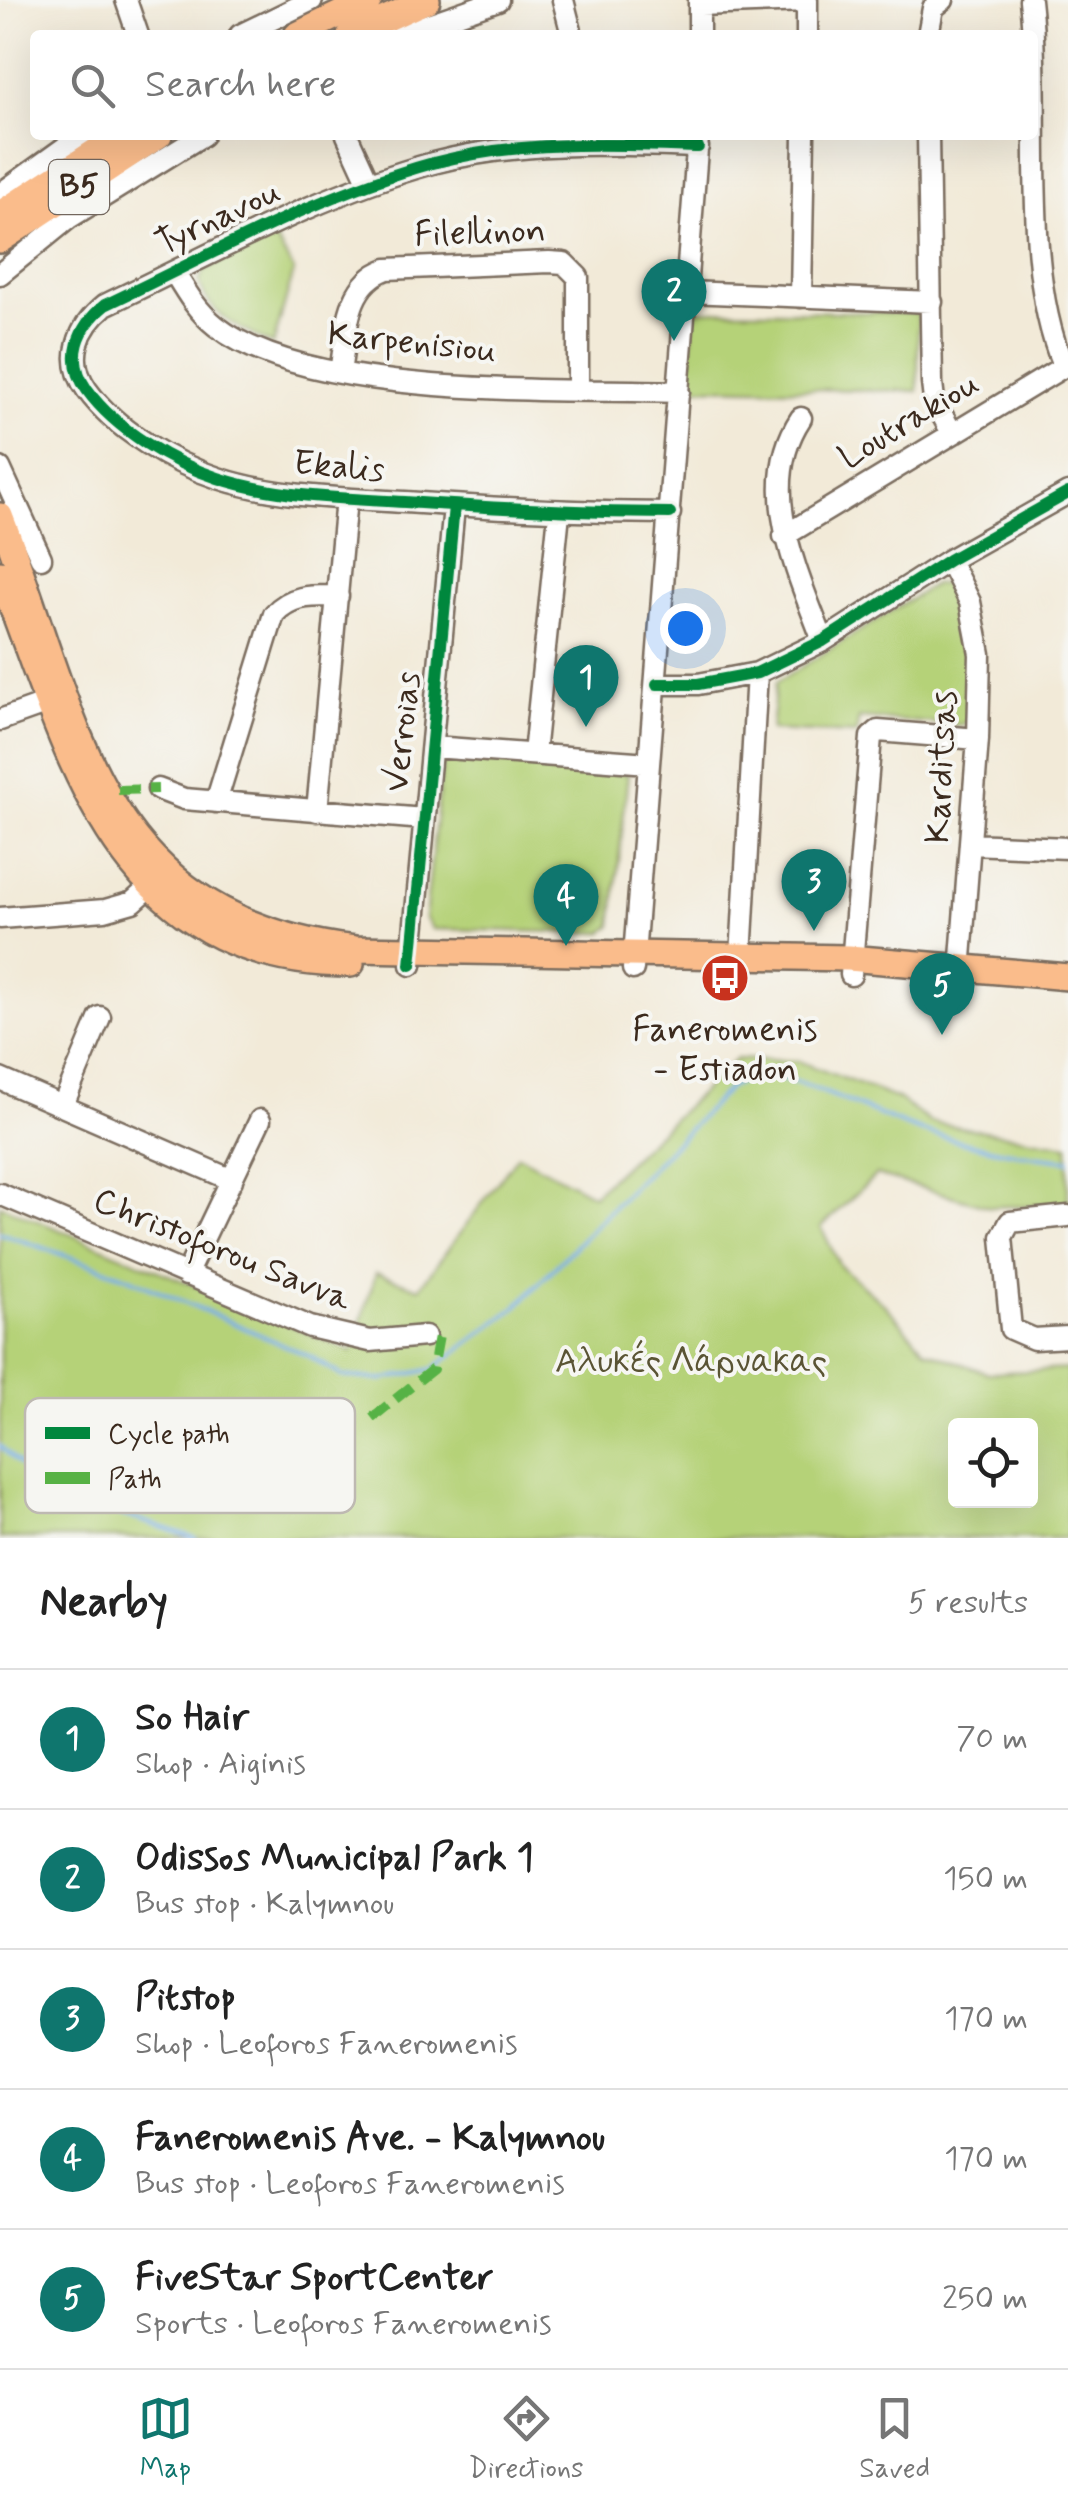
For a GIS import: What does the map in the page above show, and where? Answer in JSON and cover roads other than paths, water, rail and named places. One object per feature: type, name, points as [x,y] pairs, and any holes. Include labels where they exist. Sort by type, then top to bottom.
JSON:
[{"type":"main road","points":[[307,30],[370,0]]},
{"type":"main road","points":[[361,30],[427,0]]},
{"type":"main road","name":"B5","points":[[0,214],[113,140]]},
{"type":"main road","name":"B5","points":[[0,240],[152,140]]},
{"type":"main road","points":[[0,516],[75,776],[104,831],[159,879],[199,923],[239,944],[287,959],[634,960],[850,967]]},
{"type":"main road","points":[[0,574],[56,700]]},
{"type":"main road","points":[[634,960],[740,957],[959,976],[1068,991]]},
{"type":"main road","points":[[959,976],[1068,977]]},
{"type":"street","points":[[126,0],[136,30]]},
{"type":"street","points":[[250,30],[312,0]]},
{"type":"street","points":[[411,30],[498,0]]},
{"type":"street","points":[[563,0],[571,30]]},
{"type":"street","points":[[929,30],[933,8],[942,0]]},
{"type":"street","points":[[1030,0],[1034,30]]},
{"type":"street","points":[[700,30],[700,3],[807,1],[806,30]]},
{"type":"street","points":[[0,194],[75,140]]},
{"type":"street","points":[[0,274],[70,218],[195,140]]},
{"type":"street","points":[[349,140],[369,184]]},
{"type":"street","name":"Tyrnavou","points":[[78,339],[105,305],[260,228],[369,184],[436,162],[578,140]]},
{"type":"street","name":"Tyrnavou","points":[[641,140],[698,141]]},
{"type":"street","points":[[801,297],[804,140]]},
{"type":"street","points":[[928,140],[934,400],[952,433]]},
{"type":"street","points":[[1038,140],[1040,282],[1048,329],[1065,364]]},
{"type":"street","points":[[634,960],[698,141]]},
{"type":"street","name":"Filellinon","points":[[340,372],[353,300],[360,285],[372,274],[387,269],[564,263],[578,276],[581,290],[578,388]]},
{"type":"street","name":"Karpenisiou","points":[[174,272],[194,305],[242,342],[288,360],[414,382],[680,392]]},
{"type":"street","points":[[687,292],[932,302]]},
{"type":"street","name":"Ekalis","points":[[78,339],[77,372],[96,401],[150,445],[214,477],[248,486],[346,498],[559,512],[670,514]]},
{"type":"street","name":"Loutrakiou","points":[[784,536],[1065,364]]},
{"type":"street","points":[[801,418],[791,433],[782,474],[784,536],[823,642]]},
{"type":"street","points":[[0,468],[41,558]]},
{"type":"street","points":[[657,684],[698,684],[757,673],[823,642],[949,560],[1067,496]]},
{"type":"street","points":[[317,811],[346,498]]},
{"type":"street","name":"Verroias","points":[[412,958],[454,506]]},
{"type":"street","points":[[534,754],[559,512]]},
{"type":"street","name":"Karditsas","points":[[949,560],[976,626],[978,739],[959,976]]},
{"type":"street","points":[[216,802],[274,614],[284,602],[297,598],[338,596]]},
{"type":"street","points":[[740,957],[757,673]]},
{"type":"street","points":[[0,720],[56,700]]},
{"type":"street","points":[[850,967],[869,743],[878,731],[978,739]]},
{"type":"street","points":[[433,747],[648,763]]},
{"type":"street","points":[[158,789],[184,799],[424,819]]},
{"type":"street","points":[[971,844],[1068,848]]},
{"type":"street","points":[[0,918],[105,910],[133,902],[159,879]]},
{"type":"street","points":[[63,1105],[100,1017]]},
{"type":"street","points":[[0,1079],[232,1180]]},
{"type":"street","points":[[186,1275],[260,1120]]},
{"type":"street","name":"Christoforou Savva","points":[[0,1194],[310,1327],[370,1341],[426,1336]]},
{"type":"street","points":[[1068,1216],[1010,1222],[1002,1237],[1012,1330],[1034,1339],[1068,1337]]},
{"type":"waterway","points":[[0,1233],[125,1276],[309,1356],[342,1376],[381,1380],[433,1369],[515,1308],[730,1087],[751,1078],[774,1077],[793,1082],[942,1137],[1068,1160]]},
{"type":"waterway","points":[[0,1446],[25,1470]]},
{"type":"waterway","points":[[117,1513],[195,1538]]},
{"type":"place","name":"Odissos Municipal Park 1","points":[[674,341]]},
{"type":"place","name":"So Hair","points":[[586,727]]},
{"type":"place","name":"Pitstop","points":[[814,931]]},
{"type":"place","name":"Faneromenis Ave. - Kalymnou","points":[[566,946]]},
{"type":"place","name":"Faneromenis - Estiadon","points":[[725,978]]},
{"type":"place","name":"FiveStar SportCenter","points":[[942,1035]]},
{"type":"park label","name":"Αλυκές Λάρνακας","points":[[691,1362]]}]
